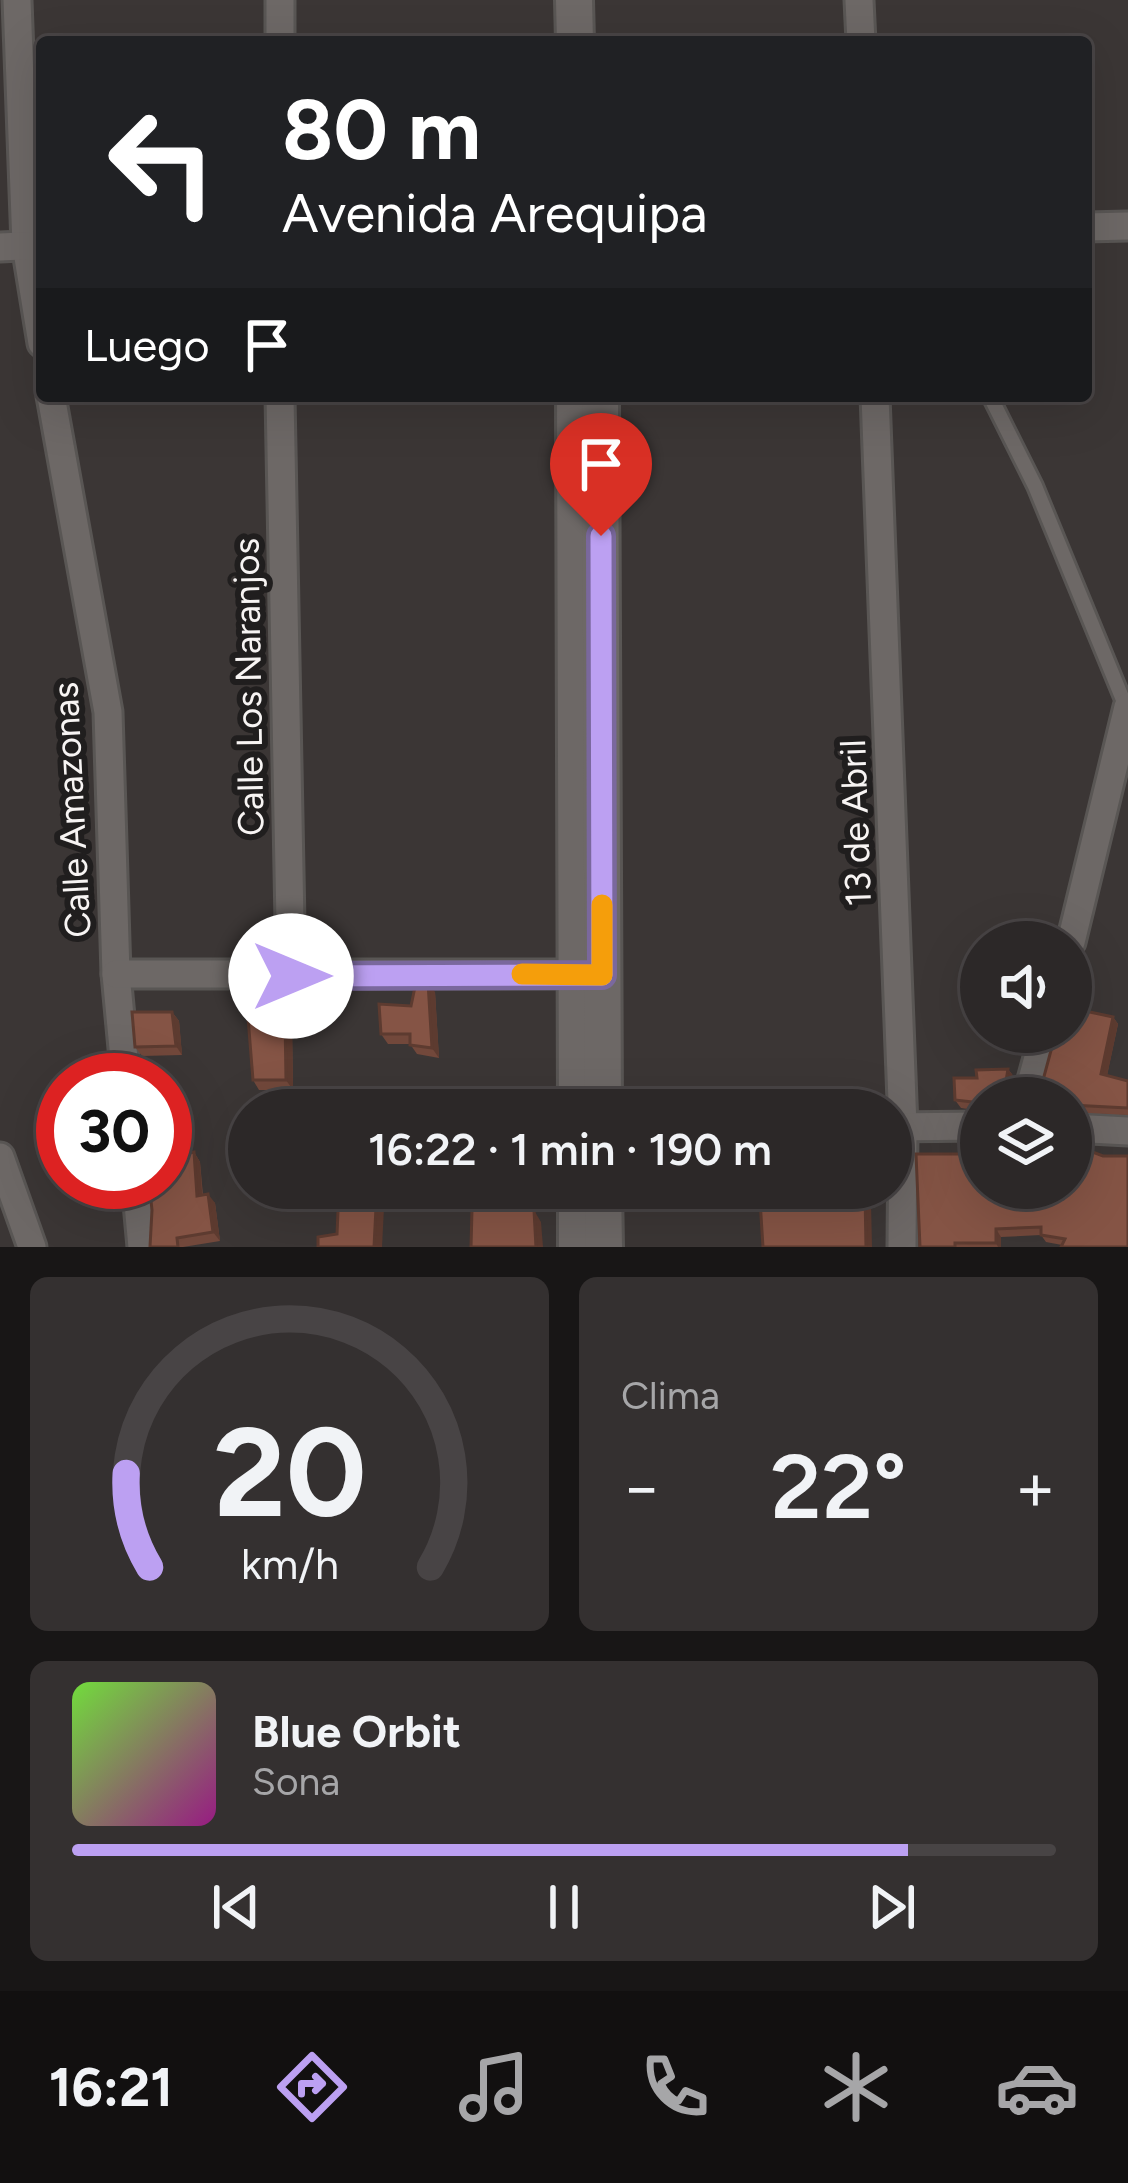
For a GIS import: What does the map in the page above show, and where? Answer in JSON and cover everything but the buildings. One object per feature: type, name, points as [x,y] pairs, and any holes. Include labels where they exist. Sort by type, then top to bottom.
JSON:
[{"type":"main road","points":[[574,0],[574,36]]},
{"type":"main road","points":[[599,0],[599,36]]},
{"type":"main road","points":[[575,402],[590,974],[601,1089]]},
{"type":"main road","points":[[579,1089],[590,974],[601,402]]},
{"type":"main road","points":[[577,1209],[577,1247]]},
{"type":"main road","points":[[603,1209],[604,1247]]},
{"type":"street","points":[[17,0],[22,245],[36,314]]},
{"type":"street","points":[[280,0],[280,36]]},
{"type":"street","points":[[859,0],[861,36]]},
{"type":"street","points":[[1092,227],[1128,226]]},
{"type":"street","name":"Calle Amazonas","points":[[52,402],[108,712],[116,974],[123,1053]]},
{"type":"street","name":"Calle Los Naranjos","points":[[280,402],[291,976]]},
{"type":"street","name":"13 de Abril","points":[[875,402],[896,1089]]},
{"type":"street","points":[[1077,921],[1127,707]]},
{"type":"street","points":[[116,974],[590,974]]},
{"type":"street","points":[[912,1127],[960,1126]]},
{"type":"street","points":[[1092,1129],[1128,1131]]},
{"type":"street","points":[[0,1157],[7,1195],[32,1247]]},
{"type":"street","points":[[138,1209],[142,1247]]},
{"type":"street","name":"13 de Abril","points":[[900,1209],[902,1247]]},
{"type":"lane","points":[[993,402],[1035,486],[1127,707]]},
{"type":"slow traffic","points":[[522,974],[602,975],[602,905]]},
{"type":"route","points":[[291,976],[602,975],[601,536]]}]
